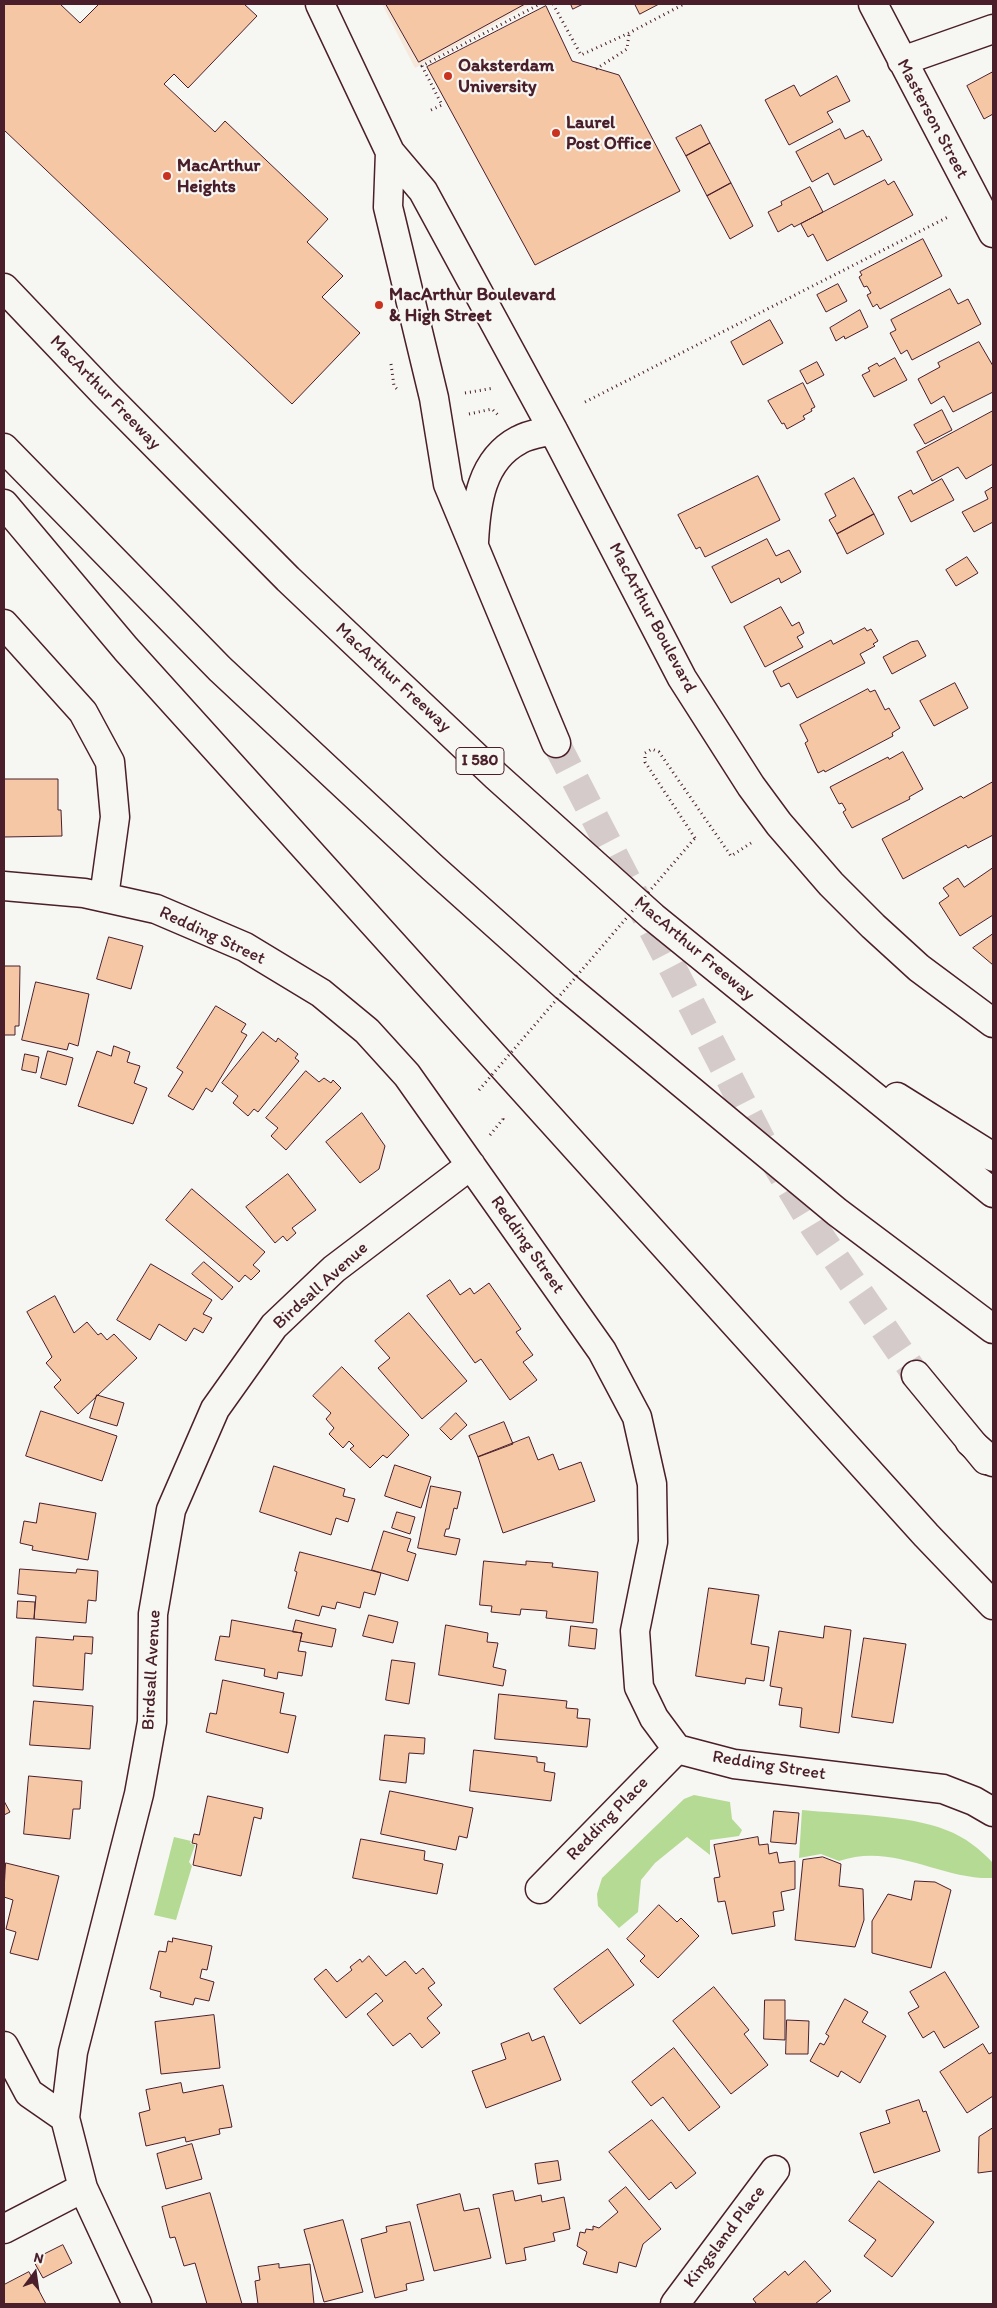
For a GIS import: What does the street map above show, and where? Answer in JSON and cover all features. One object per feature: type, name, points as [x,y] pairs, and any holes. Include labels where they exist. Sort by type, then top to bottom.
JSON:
[{"type":"main road","name":"MacArthur Boulevard","points":[[320,4],[390,152],[423,191],[553,430],[682,678],[751,786],[779,824],[831,884],[873,926],[919,968],[993,1023]]},
{"type":"main road","name":"Masterson Street","points":[[873,4],[993,233]]},
{"type":"main road","points":[[902,61],[993,29]]},
{"type":"main road","name":"MacArthur Boulevard","points":[[390,152],[388,207],[435,405],[448,484],[556,744]]},
{"type":"main road","name":"MacArthur Freeway","points":[[4,288],[104,393],[288,579],[496,776],[654,917],[800,1038],[993,1193]]},
{"type":"main road","points":[[474,548],[478,499],[487,472],[500,453],[521,439],[553,430]]},
{"type":"main road","points":[[4,448],[220,669],[432,867],[565,986],[837,1212],[993,1329]]},
{"type":"main road","points":[[4,504],[133,656],[926,1535],[993,1605]]},
{"type":"main road","points":[[4,624],[83,712],[110,762],[114,817],[104,897]]},
{"type":"main road","name":"Redding Street","points":[[4,886],[104,897],[156,909],[245,947],[321,993],[367,1031],[407,1075],[602,1351],[638,1417],[652,1484],[653,1542],[635,1631],[639,1687],[654,1718],[677,1749],[734,1764],[942,1789],[974,1801],[993,1812]]},
{"type":"main road","points":[[800,1038],[993,1157]]},
{"type":"main road","name":"Birdsall Avenue","points":[[137,2304],[83,2188],[65,2118],[73,2052],[139,1794],[152,1722],[154,1614],[171,1510],[214,1409],[274,1326],[334,1269],[470,1165]]},
{"type":"main road","points":[[916,1375],[993,1468]]},
{"type":"main road","points":[[970,1442],[993,1462]]},
{"type":"main road","name":"Redding Place","points":[[540,1889],[677,1749]]},
{"type":"main road","points":[[4,2046],[29,2093],[65,2118]]},
{"type":"main road","name":"Kingsland Place","points":[[675,2304],[774,2170]]},
{"type":"main road","points":[[4,2229],[83,2188]]},
{"type":"path","points":[[431,110],[442,105],[422,66],[540,4]]},
{"type":"path","points":[[553,4],[581,55],[629,33],[684,4]]},
{"type":"path","points":[[596,69],[627,49],[629,33]]},
{"type":"path","points":[[585,402],[977,202]]},
{"type":"path","points":[[463,415],[492,409],[498,415]]},
{"type":"path","points":[[485,1097],[479,1090],[695,838],[645,762],[645,753],[652,749],[659,752],[732,856]]},
{"type":"path","points":[[490,1135],[504,1119],[497,1112]]},
{"type":"shaded area","points":[[382,4],[531,4],[415,68]]},
{"type":"green space","points":[[694,1795],[730,1802],[732,1819],[742,1830],[739,1836],[710,1840],[710,1855],[687,1837],[655,1863],[641,1880],[638,1912],[619,1928],[598,1906],[597,1894],[602,1878],[684,1799]]},
{"type":"green space","points":[[802,1810],[895,1818],[946,1830],[966,1840],[993,1863],[993,1878],[955,1874],[917,1863],[879,1856],[859,1856],[839,1861],[821,1854],[799,1858]]},
{"type":"green space","points":[[174,1837],[191,1841],[190,1843],[195,1845],[189,1862],[192,1866],[176,1920],[154,1915]]},
{"type":"building","name":"MacArthur Heights","points":[[6,4],[60,4],[80,23],[99,4],[244,4],[257,16],[188,88],[174,74],[164,84],[215,132],[225,121],[328,219],[307,242],[343,276],[322,297],[360,333],[292,404],[4,130],[4,6]]},
{"type":"building","points":[[386,4],[525,4],[419,62]]},
{"type":"building","points":[[571,4],[583,4],[573,9]]},
{"type":"building","points":[[635,4],[659,4],[640,14]]},
{"type":"building","name":"Laurel Post Office","points":[[546,6],[572,61],[619,75],[680,191],[535,265],[427,67]]},
{"type":"building","points":[[993,72],[993,114],[984,119],[967,86]]},
{"type":"building","points":[[837,76],[850,101],[827,112],[833,122],[789,145],[765,100],[794,85],[800,96]]},
{"type":"building","points":[[701,125],[710,143],[686,156],[676,138]]},
{"type":"building","points":[[840,129],[845,139],[863,130],[867,137],[869,136],[882,160],[834,185],[828,173],[812,182],[796,152]]},
{"type":"building","points":[[710,143],[731,183],[707,196],[686,156]]},
{"type":"building","points":[[885,180],[888,185],[894,181],[913,215],[827,261],[813,234],[808,237],[801,224]]},
{"type":"building","points":[[731,183],[753,226],[730,239],[707,196]]},
{"type":"building","points":[[810,187],[823,212],[794,227],[792,224],[778,232],[768,212],[782,205],[781,202]]},
{"type":"building","points":[[923,239],[942,276],[880,309],[877,304],[873,307],[867,295],[871,293],[867,286],[864,287],[859,277],[862,275],[860,272]]},
{"type":"building","points":[[838,284],[847,301],[826,312],[817,295]]},
{"type":"building","points":[[950,289],[958,304],[968,299],[981,324],[912,360],[907,350],[901,354],[890,333],[896,330],[891,320]]},
{"type":"building","points":[[860,310],[868,327],[845,339],[844,336],[836,341],[830,328]]},
{"type":"building","points":[[770,320],[783,343],[743,365],[731,342]]},
{"type":"building","points":[[979,342],[993,366],[993,392],[953,412],[944,396],[931,404],[918,379],[940,367],[938,363]]},
{"type":"building","points":[[895,358],[907,380],[874,397],[862,375],[870,371],[868,368],[877,363],[879,366]]},
{"type":"building","points":[[817,362],[824,375],[807,384],[800,371]]},
{"type":"building","points":[[803,383],[815,407],[803,416],[805,419],[787,429],[768,401]]},
{"type":"building","points":[[942,410],[952,430],[925,444],[914,425]]},
{"type":"building","points":[[993,411],[993,464],[966,479],[958,467],[932,481],[917,452]]},
{"type":"building","points":[[758,476],[780,520],[705,557],[700,547],[696,549],[678,515]]},
{"type":"building","points":[[854,478],[874,514],[837,534],[829,520],[836,516],[825,494]]},
{"type":"building","points":[[942,479],[954,500],[911,522],[898,497],[911,490],[913,494]]},
{"type":"building","points":[[993,487],[993,522],[974,532],[962,512],[988,499],[985,492]]},
{"type":"building","points":[[874,514],[884,534],[847,554],[837,534]]},
{"type":"building","points":[[767,539],[776,556],[789,550],[801,572],[781,583],[779,578],[731,603],[712,567]]},
{"type":"building","points":[[967,557],[978,573],[956,586],[946,570]]},
{"type":"building","points":[[781,607],[792,626],[799,622],[804,633],[797,637],[803,647],[765,667],[744,627]]},
{"type":"building","points":[[865,628],[867,631],[871,629],[878,641],[873,644],[875,646],[860,654],[865,663],[797,698],[789,683],[781,687],[773,671],[831,640],[833,644]]},
{"type":"building","points":[[918,641],[926,656],[892,674],[883,657],[911,642]]},
{"type":"building","points":[[955,683],[968,708],[934,726],[920,701]]},
{"type":"building","points":[[868,689],[870,692],[875,690],[885,710],[889,708],[900,728],[892,733],[893,736],[825,772],[824,770],[818,773],[805,743],[808,741],[800,725]]},
{"type":"building","points":[[903,752],[923,789],[909,797],[910,799],[852,828],[843,812],[846,810],[842,803],[839,804],[830,787],[888,757],[889,759]]},
{"type":"building","points":[[4,779],[58,779],[58,810],[61,810],[62,836],[4,837]]},
{"type":"building","points":[[993,782],[993,835],[968,848],[966,845],[903,879],[882,839],[961,796],[963,798]]},
{"type":"building","points":[[993,868],[993,915],[960,936],[939,903],[949,896],[943,888],[958,878],[964,887]]},
{"type":"building","points":[[993,934],[993,965],[973,948]]},
{"type":"building","points":[[109,937],[143,946],[131,989],[97,979]]},
{"type":"building","points":[[4,966],[20,966],[19,1026],[15,1026],[15,1035],[4,1035]]},
{"type":"building","points":[[36,982],[89,994],[78,1046],[69,1043],[67,1050],[22,1040]]},
{"type":"building","points":[[216,1006],[246,1024],[241,1032],[247,1035],[212,1092],[206,1088],[193,1110],[168,1096],[183,1072],[177,1068]]},
{"type":"building","points":[[263,1032],[276,1042],[278,1038],[298,1054],[295,1058],[299,1061],[258,1112],[254,1109],[248,1116],[233,1103],[238,1096],[222,1083]]},
{"type":"building","points":[[114,1046],[130,1052],[127,1062],[140,1066],[134,1083],[147,1088],[133,1124],[78,1106],[97,1051],[111,1056]]},
{"type":"building","points":[[48,1051],[73,1058],[66,1085],[41,1078]]},
{"type":"building","points":[[25,1054],[39,1057],[36,1073],[22,1070]]},
{"type":"building","points":[[306,1071],[319,1082],[324,1078],[331,1083],[333,1080],[341,1088],[286,1150],[271,1136],[278,1128],[266,1118]]},
{"type":"building","points":[[362,1113],[385,1146],[379,1169],[360,1183],[326,1142]]},
{"type":"building","points":[[288,1174],[316,1210],[292,1228],[296,1233],[287,1241],[283,1236],[275,1243],[246,1207]]},
{"type":"building","points":[[192,1189],[265,1252],[253,1265],[260,1271],[251,1280],[245,1275],[239,1282],[166,1220]]},
{"type":"building","points":[[204,1262],[233,1287],[222,1300],[192,1274]]},
{"type":"building","points":[[151,1264],[212,1300],[203,1314],[212,1318],[203,1333],[194,1328],[186,1341],[159,1324],[150,1340],[117,1320]]},
{"type":"building","points":[[450,1280],[460,1295],[470,1288],[474,1294],[489,1283],[521,1329],[516,1332],[533,1355],[523,1362],[537,1380],[510,1400],[481,1359],[475,1363],[427,1296]]},
{"type":"building","points":[[55,1296],[74,1333],[87,1322],[98,1335],[101,1333],[107,1340],[114,1334],[137,1358],[78,1414],[54,1387],[61,1380],[46,1363],[52,1357],[27,1312]]},
{"type":"building","points":[[409,1313],[467,1381],[422,1419],[378,1368],[390,1358],[375,1341]]},
{"type":"building","points":[[342,1367],[409,1435],[387,1458],[383,1455],[370,1468],[350,1449],[354,1446],[349,1441],[343,1448],[329,1434],[334,1428],[326,1419],[331,1413],[313,1396]]},
{"type":"building","points":[[97,1395],[124,1403],[117,1426],[90,1418]]},
{"type":"building","points":[[41,1411],[117,1436],[102,1481],[26,1456]]},
{"type":"building","points":[[456,1413],[467,1425],[451,1440],[440,1429]]},
{"type":"building","points":[[504,1422],[513,1444],[478,1457],[469,1436]]},
{"type":"building","points":[[529,1437],[538,1460],[553,1454],[559,1470],[581,1462],[595,1501],[503,1533],[478,1457]]},
{"type":"building","points":[[395,1465],[431,1477],[421,1508],[385,1496]]},
{"type":"building","points":[[274,1466],[345,1489],[343,1496],[355,1499],[348,1522],[336,1518],[331,1535],[260,1512]]},
{"type":"building","points":[[431,1486],[461,1492],[457,1509],[454,1508],[449,1529],[446,1529],[444,1536],[460,1539],[456,1555],[418,1548]]},
{"type":"building","points":[[40,1503],[96,1513],[88,1560],[32,1550],[33,1546],[20,1543],[24,1521],[36,1523]]},
{"type":"building","points":[[397,1512],[415,1517],[410,1534],[392,1528]]},
{"type":"building","points":[[384,1531],[411,1539],[407,1551],[416,1554],[408,1581],[372,1570]]},
{"type":"building","points":[[300,1552],[381,1573],[375,1595],[364,1592],[360,1608],[337,1602],[335,1609],[322,1606],[319,1616],[288,1608]]},
{"type":"building","points":[[484,1561],[526,1565],[526,1561],[553,1563],[552,1567],[598,1572],[593,1623],[546,1618],[547,1611],[521,1609],[520,1615],[491,1612],[492,1606],[480,1605]]},
{"type":"building","points":[[20,1569],[76,1573],[77,1569],[98,1571],[96,1601],[88,1600],[86,1623],[34,1619],[36,1596],[18,1594]]},
{"type":"building","points":[[709,1588],[759,1595],[751,1644],[769,1647],[764,1681],[746,1678],[745,1684],[696,1676]]},
{"type":"building","points":[[18,1601],[35,1602],[34,1619],[17,1618]]},
{"type":"building","points":[[369,1615],[398,1622],[393,1643],[363,1636]]},
{"type":"building","points":[[232,1620],[302,1633],[298,1651],[306,1652],[302,1676],[278,1672],[277,1679],[264,1676],[265,1669],[215,1660],[220,1636],[229,1637]]},
{"type":"building","points":[[296,1620],[336,1629],[332,1647],[300,1641],[302,1633],[293,1632]]},
{"type":"building","points":[[446,1625],[488,1633],[487,1642],[498,1643],[493,1667],[506,1670],[503,1686],[439,1675]]},
{"type":"building","points":[[571,1626],[597,1629],[595,1649],[569,1646]]},
{"type":"building","points":[[825,1626],[851,1630],[839,1733],[800,1727],[802,1708],[779,1705],[782,1688],[770,1686],[779,1631],[823,1638]]},
{"type":"building","points":[[74,1636],[93,1637],[92,1654],[85,1653],[83,1690],[33,1686],[36,1637],[73,1640]]},
{"type":"building","points":[[864,1638],[906,1644],[893,1723],[852,1717]]},
{"type":"building","points":[[392,1660],[415,1663],[409,1704],[386,1700]]},
{"type":"building","points":[[223,1680],[284,1693],[280,1713],[296,1716],[288,1753],[206,1732],[210,1713],[216,1714]]},
{"type":"building","points":[[499,1694],[567,1701],[566,1708],[578,1709],[577,1718],[590,1719],[587,1747],[495,1739]]},
{"type":"building","points":[[34,1701],[93,1706],[90,1749],[30,1745]]},
{"type":"building","points":[[385,1735],[425,1738],[424,1754],[409,1753],[406,1783],[380,1780]]},
{"type":"building","points":[[474,1750],[537,1757],[537,1762],[545,1763],[544,1771],[555,1773],[551,1801],[470,1791]]},
{"type":"building","points":[[29,1776],[82,1781],[80,1809],[73,1809],[70,1839],[24,1834]]},
{"type":"building","points":[[390,1791],[473,1808],[467,1838],[459,1836],[456,1850],[381,1834]]},
{"type":"building","points":[[208,1796],[263,1808],[261,1819],[254,1817],[241,1876],[193,1865],[197,1844],[192,1843],[194,1834],[199,1835]]},
{"type":"building","points":[[4,1801],[10,1812],[4,1815]]},
{"type":"building","points":[[774,1811],[799,1813],[796,1844],[771,1842]]},
{"type":"building","points":[[758,1837],[759,1845],[768,1844],[769,1854],[777,1852],[779,1863],[795,1861],[795,1889],[781,1892],[784,1910],[773,1912],[775,1926],[732,1934],[725,1901],[718,1902],[714,1878],[720,1877],[714,1845]]},
{"type":"building","points":[[361,1839],[425,1851],[424,1860],[443,1864],[437,1894],[353,1878]]},
{"type":"building","points":[[823,1857],[841,1864],[839,1886],[863,1889],[864,1920],[855,1947],[795,1940],[803,1860]]},
{"type":"building","points":[[6,1863],[59,1876],[38,1960],[10,1953],[16,1932],[6,1929],[13,1900],[4,1897]]},
{"type":"building","points":[[915,1881],[935,1882],[951,1890],[931,1968],[872,1953],[872,1921],[888,1894],[911,1900]]},
{"type":"building","points":[[659,1905],[677,1922],[681,1918],[699,1936],[658,1978],[640,1961],[645,1956],[627,1939]]},
{"type":"building","points":[[173,1938],[212,1946],[207,1970],[202,1969],[200,1978],[214,1982],[209,2001],[195,1998],[193,2005],[160,1997],[161,1992],[150,1989],[159,1951],[166,1952],[168,1941],[172,1942]]},
{"type":"building","points":[[608,1949],[634,1985],[580,2024],[554,1989]]},
{"type":"building","points":[[369,1956],[386,1976],[405,1961],[416,1974],[423,1968],[435,1983],[428,1988],[442,2005],[427,2018],[440,2033],[422,2048],[410,2033],[393,2046],[367,2014],[383,2001],[376,1993],[346,2018],[314,1979],[326,1969],[337,1982],[352,1970],[350,1967],[360,1959],[362,1962]]},
{"type":"building","points":[[945,1972],[979,2027],[944,2048],[934,2031],[923,2038],[908,2013],[919,2007],[910,1992]]},
{"type":"building","points":[[714,1987],[749,2030],[744,2034],[768,2065],[731,2094],[673,2021]]},
{"type":"building","points":[[845,1999],[868,2012],[862,2022],[886,2036],[860,2083],[841,2071],[838,2077],[810,2061],[820,2043],[824,2045],[829,2036],[826,2034]]},
{"type":"building","points":[[765,2000],[785,2000],[785,2040],[764,2039]]},
{"type":"building","points":[[214,2015],[220,2068],[161,2074],[155,2022]]},
{"type":"building","points":[[787,2020],[809,2021],[808,2054],[786,2054]]},
{"type":"building","points":[[529,2033],[532,2041],[544,2036],[561,2080],[486,2108],[472,2071],[506,2059],[501,2044]]},
{"type":"building","points":[[983,2044],[989,2054],[993,2052],[993,2096],[967,2113],[940,2072]]},
{"type":"building","points":[[674,2048],[720,2107],[689,2131],[663,2097],[651,2106],[632,2082]]},
{"type":"building","points":[[181,2083],[183,2093],[223,2085],[232,2127],[219,2129],[220,2134],[186,2142],[185,2137],[146,2146],[139,2113],[150,2110],[146,2090]]},
{"type":"building","points":[[919,2100],[923,2112],[926,2111],[940,2151],[874,2173],[860,2133],[890,2123],[886,2111]]},
{"type":"building","points":[[652,2120],[696,2173],[676,2189],[671,2182],[649,2200],[609,2152]]},
{"type":"building","points":[[993,2128],[993,2171],[978,2173],[979,2137]]},
{"type":"building","points":[[192,2144],[202,2179],[166,2189],[157,2154]]},
{"type":"building","points":[[558,2161],[561,2180],[538,2184],[535,2164]]},
{"type":"building","points":[[879,2181],[934,2222],[892,2277],[864,2256],[876,2240],[849,2221]]},
{"type":"building","points":[[626,2187],[661,2229],[643,2244],[636,2267],[619,2262],[617,2273],[583,2264],[587,2252],[577,2246],[580,2232],[585,2233],[586,2229],[593,2230],[593,2226],[599,2228],[618,2212],[609,2201]]},
{"type":"building","points":[[513,2191],[515,2201],[541,2195],[542,2202],[564,2197],[570,2229],[553,2233],[555,2241],[524,2248],[526,2260],[506,2264],[493,2195]]},
{"type":"building","points":[[210,2193],[242,2304],[207,2304],[195,2263],[184,2266],[175,2237],[170,2238],[162,2207]]},
{"type":"building","points":[[460,2194],[464,2211],[479,2208],[491,2258],[434,2271],[417,2205]]},
{"type":"building","points":[[343,2220],[363,2292],[324,2302],[304,2230]]},
{"type":"building","points":[[410,2222],[424,2280],[406,2284],[407,2290],[375,2298],[361,2239],[387,2232],[386,2227]]},
{"type":"building","points":[[63,2245],[72,2263],[43,2278],[33,2260]]},
{"type":"building","points":[[805,2261],[831,2291],[815,2304],[754,2304],[756,2303],[753,2299],[785,2271],[788,2275]]},
{"type":"building","points":[[279,2264],[279,2268],[310,2264],[314,2304],[258,2304],[255,2281],[260,2280],[258,2267]]},
{"type":"building","points":[[29,2272],[46,2304],[4,2304],[4,2285]]},
{"type":"tunnel","points":[[556,743],[763,1143],[814,1227],[916,1375]]},
{"type":"place","name":"Oaksterdam University","points":[[448,76]]},
{"type":"place","name":"Laurel Post Office","points":[[556,133]]},
{"type":"place","name":"MacArthur Heights","points":[[167,176]]},
{"type":"place","name":"MacArthur Boulevard & High Street","points":[[379,305]]}]
